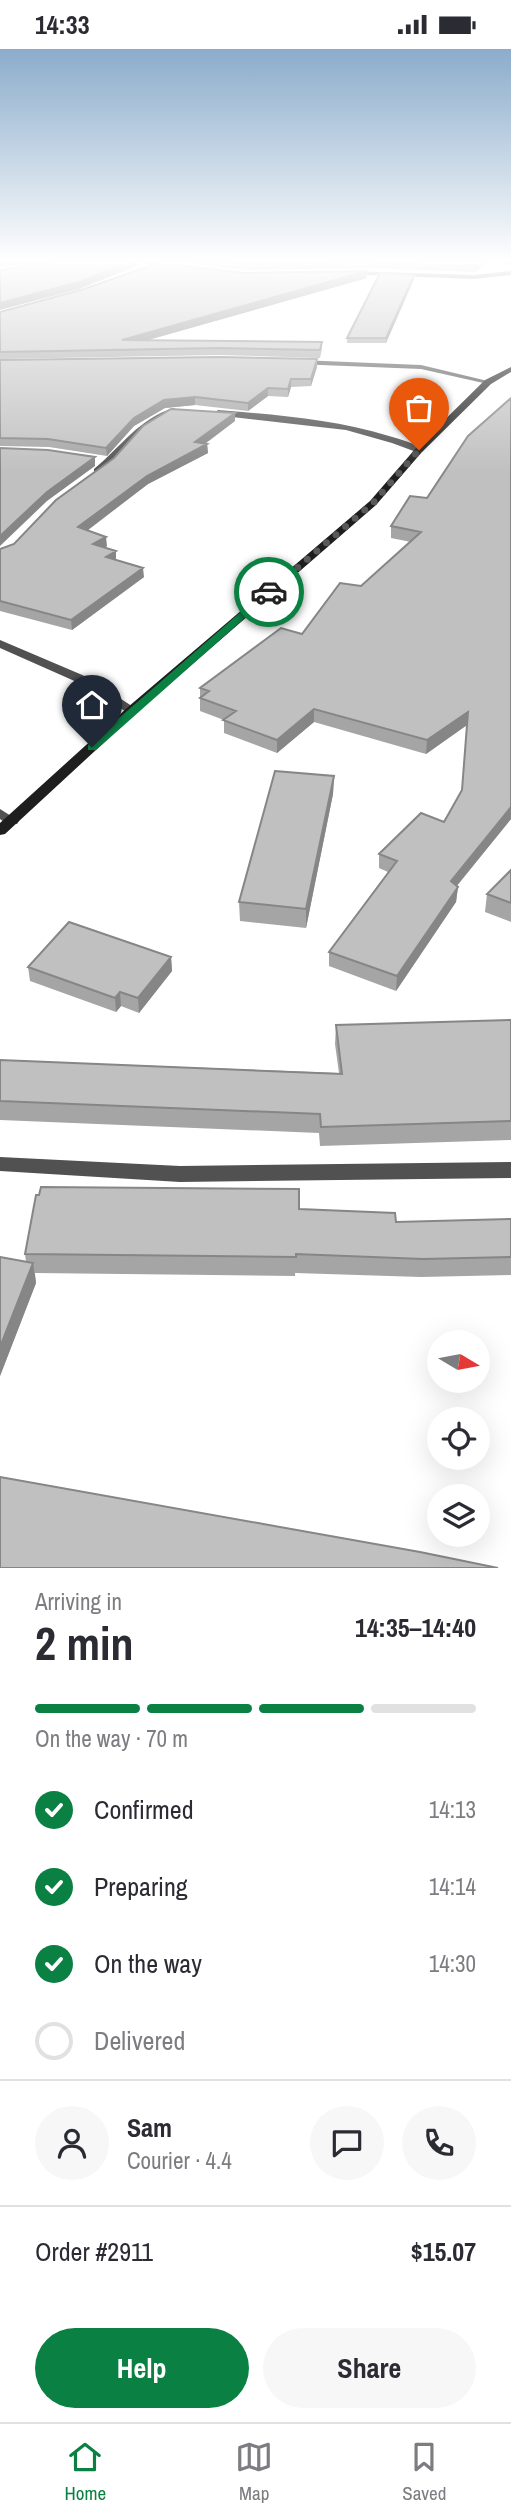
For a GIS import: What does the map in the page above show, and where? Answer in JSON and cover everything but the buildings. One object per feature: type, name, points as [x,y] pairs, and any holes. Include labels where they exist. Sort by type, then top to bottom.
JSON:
[{"type":"street","points":[[289,362],[421,366],[488,382]]},
{"type":"street","points":[[0,831],[6,817],[373,503],[419,450],[488,382],[511,369]]},
{"type":"street","points":[[90,476],[110,462],[139,430],[154,419],[182,410]]},
{"type":"street","points":[[206,412],[323,424],[393,438],[419,450]]},
{"type":"street","points":[[97,460],[110,462]]},
{"type":"street","points":[[0,644],[83,680],[132,710]]},
{"type":"street","points":[[0,1164],[180,1174],[511,1170]]},
{"type":"way so far","points":[[269,592],[373,503],[419,450]]},
{"type":"route","points":[[92,747],[269,592]]}]
